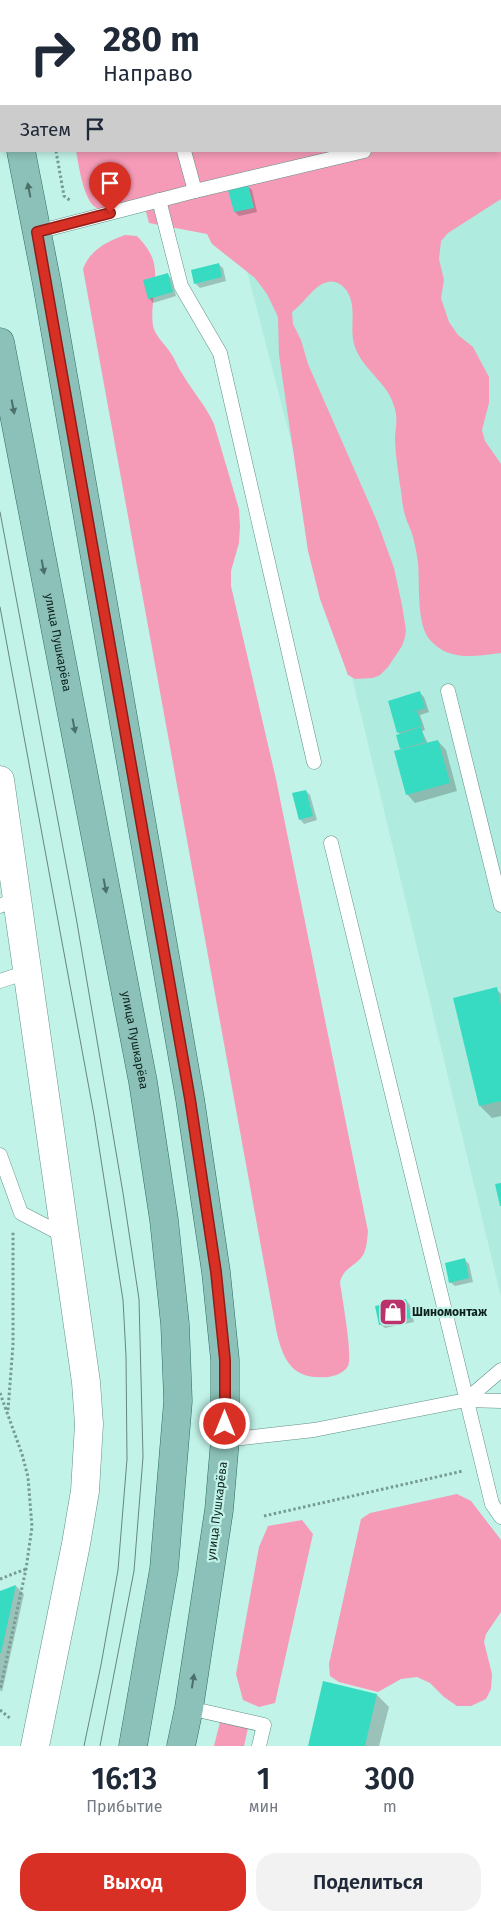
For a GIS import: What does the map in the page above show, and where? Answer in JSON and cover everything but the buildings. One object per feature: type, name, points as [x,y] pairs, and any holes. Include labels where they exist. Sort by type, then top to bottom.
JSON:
[{"type":"main road","points":[[0,0],[0,6]]},
{"type":"main road","name":"улица Пушкарёва","points":[[21,152],[37,232],[190,1099],[216,1272],[225,1360],[225,1440],[219,1510],[189,1708],[181,1746]]},
{"type":"main road","name":"улица Пушкарёва","points":[[0,342],[143,1082],[164,1220],[174,1315],[178,1401],[164,1569],[132,1746]]},
{"type":"street","points":[[0,780],[8,902],[27,972],[86,1382],[89,1424],[85,1491],[35,1746]]},
{"type":"lane","points":[[184,152],[194,191]]},
{"type":"lane","points":[[37,232],[194,191],[360,152]]},
{"type":"lane","points":[[159,200],[181,286],[220,353],[314,762]]},
{"type":"lane","points":[[448,691],[501,905]]},
{"type":"lane","points":[[331,843],[492,1504],[501,1517]]},
{"type":"lane","points":[[0,982],[27,972]]},
{"type":"lane","points":[[1,1160],[21,1213],[65,1236]]},
{"type":"lane","points":[[466,1400],[501,1370]]},
{"type":"lane","points":[[225,1440],[314,1430],[466,1400],[501,1402]]},
{"type":"lane","points":[[189,1708],[264,1724],[259,1746]]},
{"type":"path","points":[[56,152],[64,196],[94,217]]},
{"type":"path","points":[[7,1413],[13,1345],[13,1226],[21,1213]]},
{"type":"path","points":[[0,1393],[22,1454],[31,1503],[32,1527],[26,1569],[0,1690]]},
{"type":"path","points":[[264,1516],[483,1467]]},
{"type":"path","points":[[0,1579],[26,1569]]},
{"type":"shaded area","points":[[76,152],[501,152],[501,199],[448,233],[441,241],[439,259],[444,280],[441,298],[449,322],[458,335],[473,347],[489,377],[489,403],[482,430],[485,441],[501,464],[501,653],[473,656],[454,655],[437,647],[426,633],[422,624],[417,556],[404,512],[395,442],[395,410],[386,390],[364,363],[355,347],[352,306],[349,295],[343,286],[338,283],[328,282],[314,290],[292,312],[293,324],[301,340],[308,364],[377,521],[394,568],[406,630],[402,646],[388,667],[380,675],[373,678],[355,679],[348,675],[320,599],[308,551],[279,355],[278,317],[267,294],[255,278],[212,244],[207,234],[149,223],[143,201],[111,208],[101,209],[95,207],[86,194]]},
{"type":"shaded area","points":[[501,152],[501,1297],[350,669],[239,240]]},
{"type":"shaded area","points":[[125,235],[137,236],[145,245],[153,260],[155,268],[152,309],[154,330],[172,355],[214,424],[239,509],[239,543],[231,571],[231,586],[276,779],[368,1231],[363,1255],[341,1278],[349,1360],[348,1366],[344,1371],[331,1377],[306,1375],[298,1372],[291,1366],[282,1350],[276,1329],[83,269],[94,252]]},
{"type":"shaded area","points":[[457,1494],[471,1501],[501,1540],[501,1612],[486,1634],[484,1642],[492,1674],[491,1689],[486,1699],[471,1706],[457,1706],[444,1697],[430,1683],[417,1677],[401,1679],[378,1692],[339,1682],[330,1676],[329,1664],[361,1519],[370,1513]]},
{"type":"shaded area","points":[[302,1520],[313,1534],[275,1703],[259,1707],[243,1700],[236,1674],[259,1547],[268,1526]]},
{"type":"shaded area","points":[[220,1722],[248,1728],[244,1746],[214,1746]]},
{"type":"tram line","points":[[0,512],[76,917],[139,1299],[143,1457],[134,1571],[100,1746]]},
{"type":"tram line","points":[[0,607],[94,1115],[123,1300],[126,1356],[127,1459],[118,1570],[84,1746]]},
{"type":"place","name":"Шиномонтаж","points":[[393,1312]]},
{"type":"route","points":[[110,213],[37,232],[190,1099],[216,1272],[225,1360],[225,1424]]}]
